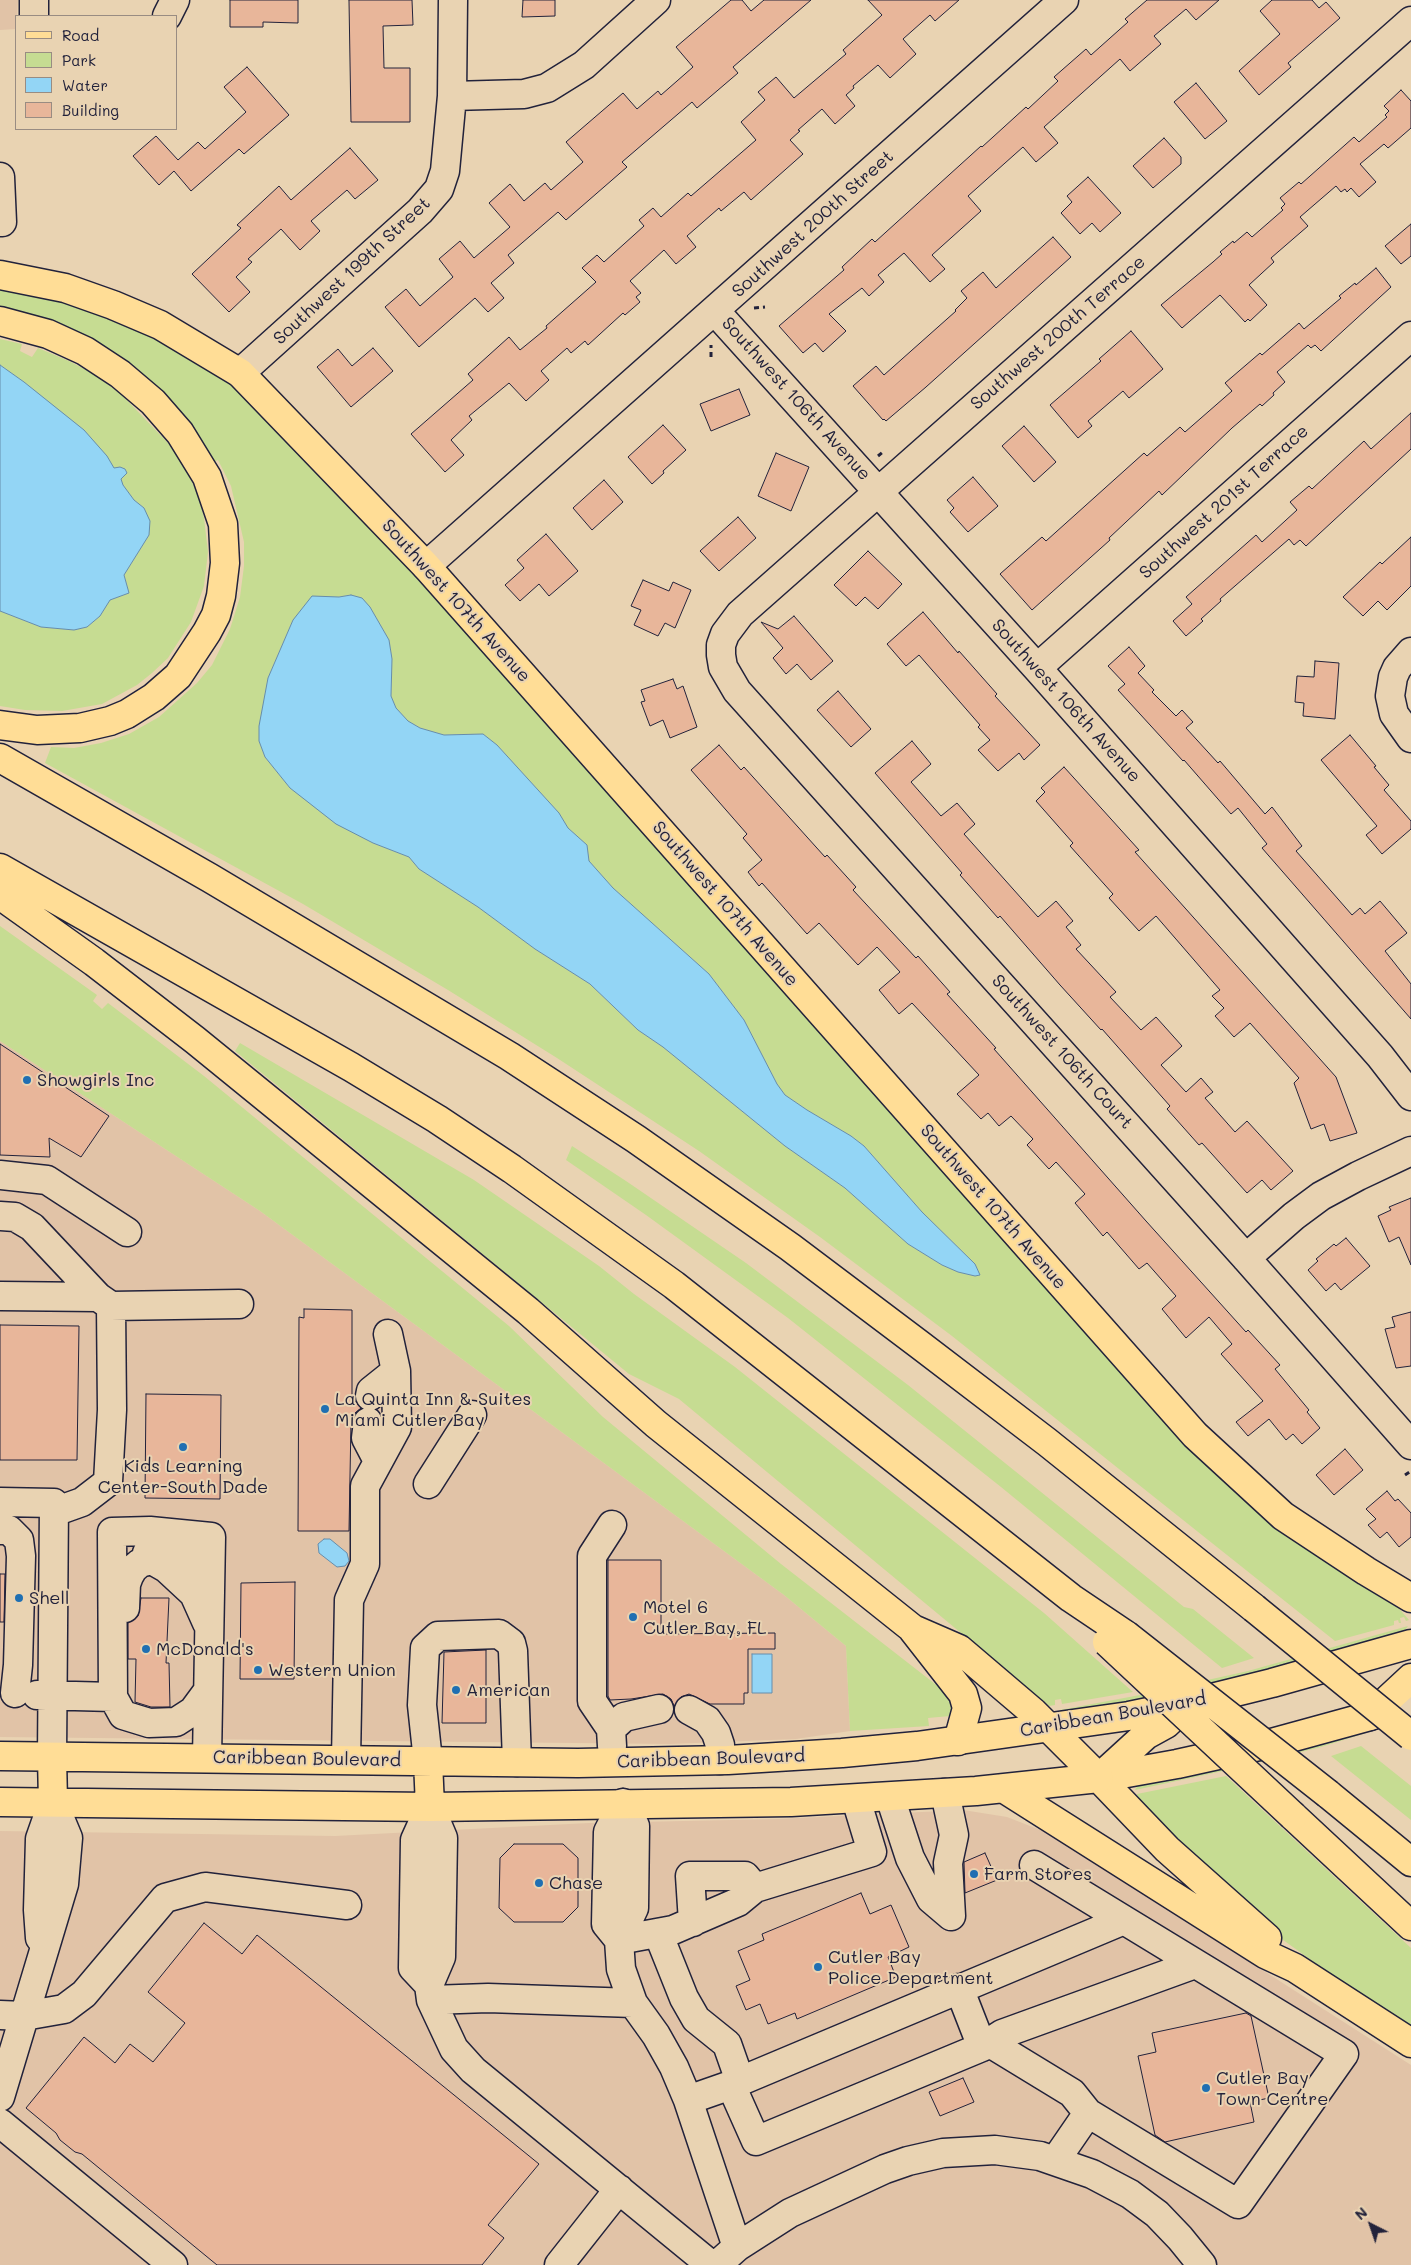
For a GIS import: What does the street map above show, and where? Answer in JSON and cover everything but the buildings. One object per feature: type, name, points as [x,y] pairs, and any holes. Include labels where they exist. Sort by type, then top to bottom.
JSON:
[{"type":"main road","name":"Southwest 107th Avenue","points":[[0,275],[65,288],[121,308],[160,324],[240,373],[426,566],[1195,1435],[1283,1516],[1366,1572],[1411,1598]]},
{"type":"main road","points":[[0,321],[48,334],[84,351],[103,362],[153,402],[180,433],[207,477],[222,524],[226,563],[216,615],[207,632],[188,663],[154,698],[127,714],[110,721],[80,728],[37,730],[0,725]]},
{"type":"main road","points":[[0,758],[210,878],[509,1056],[636,1139],[790,1247],[1047,1442],[1411,1736]]},
{"type":"main road","points":[[0,868],[336,1058],[437,1119],[512,1168],[682,1291],[1071,1598],[1117,1639],[1293,1816],[1411,1926]]},
{"type":"main road","points":[[0,895],[94,962],[195,1040],[521,1304],[656,1424],[912,1629],[963,1694],[967,1708],[958,1741]]},
{"type":"main road","points":[[912,1629],[959,1649],[1023,1702],[1167,1849],[1271,1941],[1295,1968]]},
{"type":"main road","points":[[1117,1639],[1328,1794],[1411,1862]]},
{"type":"main road","name":"Caribbean Boulevard","points":[[0,1756],[614,1762],[720,1760],[842,1753],[958,1741],[1050,1728],[1187,1704],[1272,1683],[1411,1644]]},
{"type":"main road","points":[[0,1802],[430,1807],[623,1803],[754,1803],[890,1797],[1004,1788],[1099,1778],[1177,1764],[1259,1746],[1370,1716],[1411,1678]]},
{"type":"main road","points":[[1099,1778],[1146,1735],[1166,1724],[1187,1704]]},
{"type":"main road","points":[[52,1756],[53,1802]]},
{"type":"main road","points":[[428,1761],[430,1807]]},
{"type":"main road","points":[[614,1762],[623,1803]]},
{"type":"main road","points":[[1004,1788],[1265,1954],[1295,1968],[1411,2043]]},
{"type":"street","points":[[34,0],[34,15]]},
{"type":"street","points":[[168,15],[175,0]]},
{"type":"street","name":"Southwest 199th Street","points":[[240,373],[430,201],[439,189],[445,171],[452,96],[453,0]]},
{"type":"street","points":[[452,96],[524,94],[547,88],[584,65],[656,0]]},
{"type":"street","name":"Southwest 200th Street","points":[[426,566],[1064,0]]},
{"type":"street","name":"Southwest 200th Terrace","points":[[721,655],[721,645],[726,634],[740,614],[1411,21]]},
{"type":"street","points":[[0,177],[2,222],[0,222]]},
{"type":"street","name":"Southwest 106th Avenue","points":[[715,310],[1038,668],[1380,1056],[1411,1096]]},
{"type":"street","name":"Southwest 201st Terrace","points":[[1038,668],[1411,336]]},
{"type":"street","points":[[1411,652],[1397,668],[1391,685],[1390,702],[1394,714],[1411,738]]},
{"type":"street","name":"Southwest 106th Court","points":[[721,655],[723,667],[737,691],[1246,1258],[1408,1435]]},
{"type":"street","points":[[1246,1258],[1294,1216],[1321,1196],[1358,1176],[1411,1152]]},
{"type":"street","points":[[0,1175],[47,1180],[127,1232]]},
{"type":"street","points":[[0,1216],[15,1217],[32,1227],[104,1301],[112,1410],[108,1482],[82,1502],[54,1512]]},
{"type":"street","points":[[0,1296],[104,1301],[239,1304]]},
{"type":"street","points":[[346,1760],[349,1600],[365,1564],[365,1486],[396,1427],[396,1371],[388,1334]]},
{"type":"street","points":[[378,1461],[366,1438],[371,1391],[396,1371]]},
{"type":"street","points":[[428,1484],[472,1415]]},
{"type":"street","points":[[0,1502],[54,1503],[54,1696],[52,1756]]},
{"type":"street","points":[[611,1729],[592,1701],[592,1556],[612,1525]]},
{"type":"street","points":[[0,1530],[9,1530],[19,1540],[21,1556],[18,1664],[8,1693],[54,1696],[113,1687]]},
{"type":"street","points":[[206,1758],[211,1537],[150,1532],[112,1532],[113,1687],[123,1715],[136,1720],[162,1723],[176,1722],[185,1718],[207,1692]]},
{"type":"street","points":[[113,1687],[124,1656],[126,1584],[133,1569],[148,1560],[157,1561],[194,1594],[210,1629]]},
{"type":"street","points":[[428,1761],[422,1705],[425,1648],[438,1636],[499,1634],[511,1643],[513,1651],[517,1762]]},
{"type":"street","points":[[1370,1716],[1411,1703]]},
{"type":"street","points":[[614,1762],[610,1737],[611,1729],[624,1717],[659,1710]]},
{"type":"street","points":[[689,1710],[707,1720],[716,1733],[720,1760]]},
{"type":"street","points":[[890,1797],[910,1858],[931,1899],[951,1916],[948,1864],[954,1835],[945,1793]]},
{"type":"street","points":[[619,1940],[674,1930],[738,1902],[756,1888],[872,1852],[856,1799]]},
{"type":"street","points":[[0,2097],[12,2016],[41,1956],[64,1884],[68,1838],[53,1802]]},
{"type":"street","points":[[623,1803],[635,1826],[634,1908],[619,1940],[621,1969],[633,2003],[667,2053],[688,2100],[737,2247]]},
{"type":"street","points":[[430,1807],[443,1838],[441,1957],[430,1992],[446,2035],[463,2060],[712,2265]]},
{"type":"street","points":[[959,1988],[986,2045],[1072,2093],[1088,2113],[1238,2204],[1344,2054],[1034,1865]]},
{"type":"street","points":[[693,1922],[690,1876],[745,1876],[756,1888]]},
{"type":"street","points":[[12,2016],[64,2009],[84,1994],[165,1898],[205,1887],[347,1904]]},
{"type":"street","points":[[688,2100],[735,2083],[1124,1920]]},
{"type":"street","points":[[658,1933],[688,2005],[696,2019],[726,2044],[735,2083],[756,2141],[986,2045],[1002,2034],[1195,1964]]},
{"type":"street","points":[[430,1992],[504,1998],[633,2003]]},
{"type":"street","points":[[1055,2161],[1088,2113]]},
{"type":"street","points":[[0,2123],[173,2265]]},
{"type":"street","points":[[717,2265],[737,2247],[790,2214],[886,2169],[908,2161],[943,2153],[995,2150],[1040,2156],[1092,2174],[1130,2194],[1157,2214],[1191,2261]]},
{"type":"street","points":[[558,2265],[619,2189]]},
{"type":"path","points":[[711,340],[711,357]]},
{"type":"path","points":[[876,458],[884,450]]},
{"type":"path","points":[[1405,1475],[1411,1471]]},
{"type":"shaded area","points":[[0,0],[18,0],[15,29],[0,30]]},
{"type":"shaded area","points":[[0,1041],[260,1211],[784,1595],[846,1646],[850,1731],[796,1739],[670,1744],[0,1737]]},
{"type":"shaded area","points":[[963,1810],[1007,1817],[1048,1833],[1411,2065],[1411,2265],[0,2265],[0,1831],[335,1836],[589,1823],[779,1819]]},
{"type":"green space","points":[[0,289],[38,295],[71,304],[141,329],[202,363],[250,396],[371,526],[712,907],[1124,1372],[1166,1424],[1200,1459],[1268,1520],[1346,1576],[1396,1605],[1409,1620],[1406,1621],[1404,1617],[1400,1618],[1401,1623],[1398,1620],[1394,1621],[1394,1625],[1335,1641],[952,1336],[820,1237],[699,1151],[557,1058],[448,990],[303,904],[45,763],[51,747],[74,748],[101,743],[129,734],[159,717],[197,683],[212,665],[230,629],[240,597],[244,566],[244,542],[231,486],[218,460],[209,464],[192,435],[0,310]],"holes":[[[350,595],[370,607],[389,640],[392,659],[391,696],[396,708],[408,721],[420,728],[444,735],[483,734],[497,745],[559,813],[568,828],[587,845],[589,861],[613,888],[709,974],[744,1020],[777,1084],[785,1095],[864,1146],[922,1212],[975,1264],[980,1275],[975,1276],[958,1272],[942,1265],[908,1244],[845,1188],[785,1146],[663,1047],[638,1030],[590,984],[535,949],[478,907],[419,869],[409,857],[373,843],[290,788],[265,757],[259,741],[268,678],[293,620],[339,597]]]},
{"type":"green space","points":[[0,339],[22,344],[20,351],[32,357],[38,348],[69,361],[94,374],[122,395],[168,443],[184,465],[199,497],[204,518],[208,552],[204,586],[191,622],[168,658],[152,673],[137,685],[102,704],[62,711],[25,710],[0,706],[0,611],[41,627],[74,630],[87,627],[100,616],[110,600],[129,593],[124,575],[149,535],[144,508],[134,500],[123,485],[107,456],[24,382],[0,365]]},
{"type":"green space","points":[[0,926],[97,995],[93,1001],[102,1009],[108,1003],[204,1076],[509,1326],[603,1417],[781,1564],[939,1687],[951,1704],[950,1716],[928,1718],[929,1726],[850,1731],[846,1646],[784,1595],[260,1211],[0,1041]]},
{"type":"green space","points":[[240,1043],[474,1180],[599,1266],[634,1294],[735,1367],[1044,1613],[1133,1692],[1062,1704],[1061,1699],[1055,1700],[1055,1705],[1049,1706],[679,1399],[629,1374],[235,1051]]},
{"type":"green space","points":[[572,1146],[746,1263],[908,1385],[1184,1607],[1193,1609],[1254,1658],[1222,1668],[1001,1487],[788,1318],[646,1215],[566,1160]]},
{"type":"green space","points":[[1408,1626],[1405,1630],[1345,1649],[1251,1675],[1061,1715],[1060,1710],[1140,1695],[1248,1671]]},
{"type":"green space","points":[[1411,1714],[1411,1719],[1321,1747],[1135,1790],[1138,1784]]},
{"type":"green space","points":[[1361,1746],[1411,1786],[1411,1820],[1331,1756]]},
{"type":"green space","points":[[1226,1776],[1411,1948],[1411,2026],[1322,1968],[1268,1929],[1229,1894],[1139,1803],[1137,1794]]},
{"type":"water","points":[[0,365],[84,430],[107,456],[114,468],[120,467],[125,469],[127,473],[121,479],[123,485],[134,500],[144,508],[150,521],[149,535],[124,575],[129,593],[110,600],[100,616],[87,627],[74,630],[41,627],[0,611]]},
{"type":"water","points":[[351,595],[362,598],[370,607],[389,640],[392,659],[391,696],[396,708],[408,721],[420,728],[444,735],[483,734],[497,745],[559,813],[568,828],[587,845],[589,861],[613,888],[709,974],[744,1020],[777,1084],[785,1095],[864,1146],[922,1212],[975,1264],[980,1275],[975,1276],[958,1272],[942,1265],[908,1244],[845,1188],[785,1146],[663,1047],[638,1030],[590,984],[535,949],[478,907],[419,869],[409,857],[373,843],[336,824],[290,788],[265,757],[259,741],[259,726],[268,678],[293,620],[312,596],[339,597]]},
{"type":"water","points":[[324,1539],[330,1539],[347,1553],[349,1561],[345,1566],[337,1567],[319,1553],[318,1544]]},
{"type":"water","points":[[752,1654],[772,1654],[772,1693],[752,1693]]},
{"type":"place","name":"Showgirls Inc","points":[[27,1080]]},
{"type":"place","name":"La Quinta Inn & Suites Miami Cutler Bay","points":[[325,1409]]},
{"type":"place","name":"Kids Learning Center-South Dade","points":[[183,1447]]},
{"type":"place","name":"Shell","points":[[19,1598]]},
{"type":"place","name":"Motel 6 Cutler Bay, FL","points":[[633,1617]]},
{"type":"place","name":"McDonald's","points":[[146,1649]]},
{"type":"place","name":"Western Union","points":[[258,1670]]},
{"type":"place","name":"American","points":[[456,1690]]},
{"type":"place","name":"Farm Stores","points":[[974,1874]]},
{"type":"place","name":"Chase","points":[[539,1883]]},
{"type":"place","name":"Cutler Bay Police Department","points":[[818,1967]]},
{"type":"place","name":"Cutler Bay Town Centre","points":[[1206,2088]]}]
